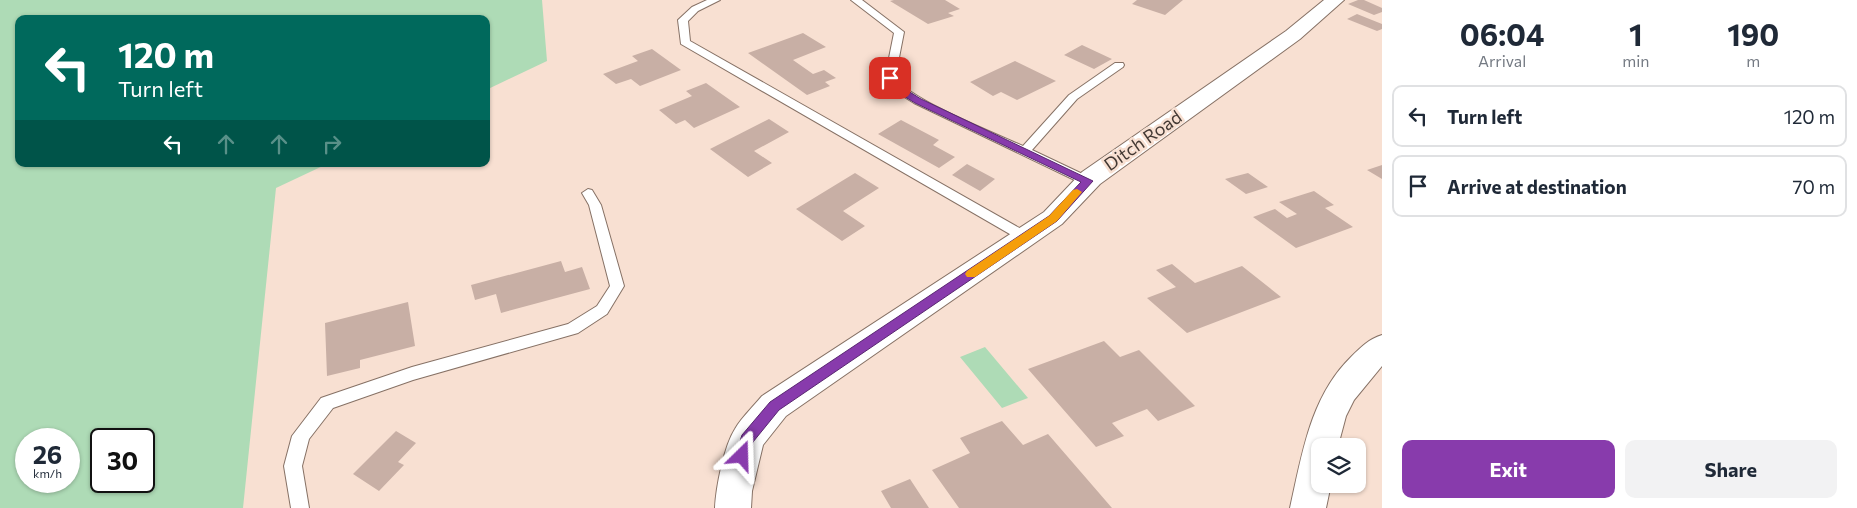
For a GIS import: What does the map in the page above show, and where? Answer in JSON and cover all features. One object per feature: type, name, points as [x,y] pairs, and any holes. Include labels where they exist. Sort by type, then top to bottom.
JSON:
[{"type":"street","name":"Ditch Road","points":[[733,508],[734,491],[747,439],[774,406],[1053,218],[1087,181],[1293,35],[1335,0]]},
{"type":"street","points":[[1323,438],[1338,397],[1361,364],[1382,347]]},
{"type":"street","points":[[1308,508],[1311,493]]},
{"type":"lane","points":[[715,0],[695,8],[683,20],[685,42],[1025,237]]},
{"type":"lane","points":[[856,0],[899,32],[890,78],[897,88],[918,101],[1087,181]]},
{"type":"lane","points":[[1024,152],[1073,97],[1119,64]]},
{"type":"lane","points":[[300,508],[293,466],[301,436],[327,403],[412,374],[574,329],[602,310],[617,286],[595,205],[588,193]]},
{"type":"green space","points":[[0,0],[542,0],[547,61],[490,88],[490,15],[15,15],[15,167],[321,167],[276,188],[243,508],[0,508]]},
{"type":"green space","points":[[985,347],[1028,398],[1002,408],[960,357]]},
{"type":"building","points":[[945,0],[960,9],[948,13],[954,16],[928,24],[890,1]]},
{"type":"building","points":[[1137,0],[1183,0],[1165,15],[1132,4]]},
{"type":"building","points":[[1364,0],[1382,8],[1382,12],[1374,15],[1348,4]]},
{"type":"building","points":[[1357,14],[1382,24],[1382,29],[1377,31],[1347,19]]},
{"type":"building","points":[[803,33],[826,47],[793,60],[813,74],[824,70],[836,78],[825,82],[830,86],[807,95],[748,53]]},
{"type":"building","points":[[1082,45],[1112,59],[1094,69],[1064,55]]},
{"type":"building","points":[[652,49],[681,70],[640,86],[631,79],[616,84],[603,74],[638,61],[632,56]]},
{"type":"building","points":[[1015,61],[1056,81],[1017,100],[1001,92],[993,96],[970,82]]},
{"type":"building","points":[[706,83],[740,107],[694,128],[685,120],[676,124],[659,110],[692,96],[686,91]]},
{"type":"building","points":[[769,119],[789,132],[754,151],[772,163],[748,177],[710,149]]},
{"type":"building","points":[[901,120],[939,140],[933,145],[955,157],[939,168],[878,134]]},
{"type":"building","points":[[967,164],[995,179],[980,191],[952,175]]},
{"type":"building","points":[[1382,165],[1382,179],[1367,170]]},
{"type":"building","points":[[855,173],[879,188],[843,211],[865,226],[842,241],[796,209]]},
{"type":"building","points":[[1248,173],[1268,187],[1246,194],[1225,179]]},
{"type":"building","points":[[1314,191],[1334,205],[1325,208],[1353,227],[1296,248],[1253,217],[1275,209],[1287,218],[1297,214],[1279,202]]},
{"type":"building","points":[[561,261],[565,272],[582,267],[590,289],[501,313],[496,294],[475,300],[471,285]]},
{"type":"building","points":[[1172,264],[1195,283],[1242,266],[1281,297],[1187,333],[1147,298],[1176,287],[1156,270]]},
{"type":"building","points":[[408,302],[415,346],[360,360],[360,368],[327,376],[325,323]]},
{"type":"building","points":[[1104,341],[1120,357],[1139,350],[1195,406],[1158,421],[1147,409],[1112,423],[1124,436],[1096,447],[1028,369]]},
{"type":"building","points":[[1002,421],[1023,445],[1048,434],[1112,508],[959,508],[932,470],[970,453],[960,438]]},
{"type":"building","points":[[396,431],[416,443],[398,462],[404,465],[379,491],[353,474]]},
{"type":"building","points":[[910,479],[929,508],[891,508],[881,491]]},
{"type":"slow traffic","points":[[971,274],[1053,218],[1077,192]]},
{"type":"route","points":[[742,456],[747,439],[774,406],[1053,218],[1087,181],[918,101],[897,88],[890,78]]}]
